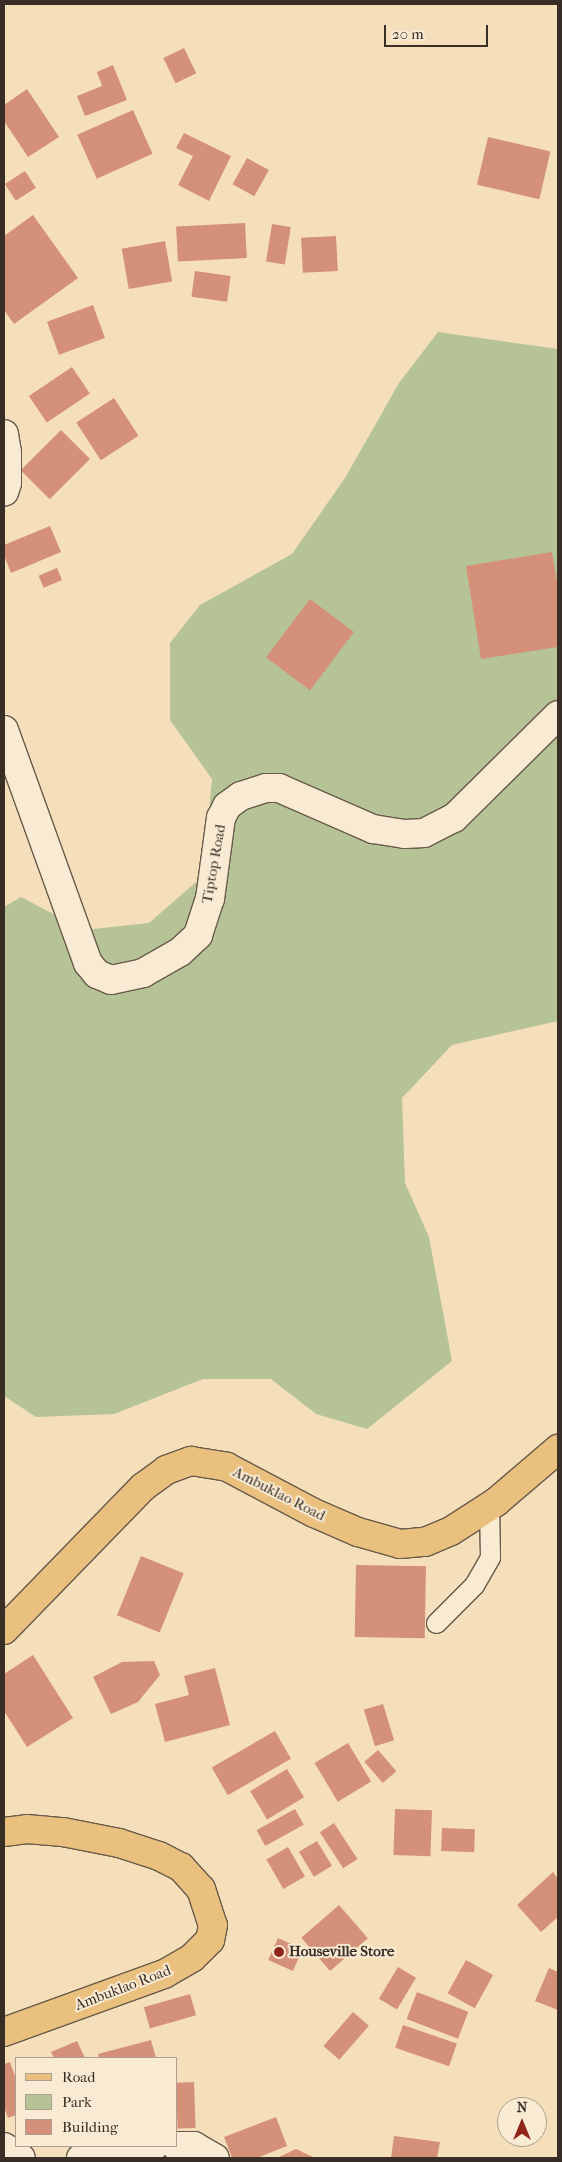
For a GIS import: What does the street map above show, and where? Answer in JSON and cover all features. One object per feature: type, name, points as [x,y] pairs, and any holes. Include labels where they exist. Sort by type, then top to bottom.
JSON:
[{"type":"main road","name":"Ambuklao Road","points":[[4,1630],[143,1487],[166,1470],[191,1461],[227,1467],[314,1513],[358,1532],[400,1544],[425,1542],[451,1532],[489,1507],[558,1449]]},
{"type":"main road","name":"Ambuklao Road","points":[[4,1832],[27,1830],[63,1832],[119,1843],[159,1856],[181,1867],[201,1889],[213,1925],[210,1940],[192,1958],[164,1974],[4,2032]]},
{"type":"street","points":[[4,434],[7,452],[7,483],[4,492]]},
{"type":"street","name":"Tiptop Road","points":[[4,730],[88,964],[97,974],[111,980],[143,973],[180,952],[198,935],[210,899],[221,818],[227,806],[241,796],[266,788],[280,788],[373,828],[405,834],[424,832],[454,818],[558,715]]},
{"type":"street","points":[[178,2146],[194,2146],[215,2158]]},
{"type":"street","points":[[4,2147],[21,2158]]},
{"type":"street","points":[[81,2158],[148,2147]]},
{"type":"lane","points":[[436,1623],[474,1585],[490,1557],[489,1507]]},
{"type":"green space","points":[[438,332],[558,349],[558,1021],[452,1045],[402,1098],[405,1183],[429,1237],[452,1361],[367,1429],[316,1414],[271,1379],[203,1379],[114,1414],[36,1417],[4,1396],[4,907],[21,897],[84,930],[149,923],[203,876],[212,779],[170,720],[170,643],[200,605],[292,554],[345,478],[399,383]]},
{"type":"building","points":[[184,48],[196,73],[176,83],[163,58]]},
{"type":"building","points":[[113,65],[127,100],[85,116],[77,96],[102,86],[97,72]]},
{"type":"building","points":[[27,89],[59,137],[28,157],[4,121],[4,105]]},
{"type":"building","points":[[133,110],[153,154],[97,179],[77,135]]},
{"type":"building","points":[[184,133],[231,156],[209,201],[178,185],[193,156],[176,148]]},
{"type":"building","points":[[488,137],[550,151],[539,199],[477,185]]},
{"type":"building","points":[[247,158],[269,170],[254,196],[232,184]]},
{"type":"building","points":[[25,171],[36,188],[16,201],[5,184]]},
{"type":"building","points":[[33,215],[78,278],[14,324],[4,310],[4,236]]},
{"type":"building","points":[[245,223],[247,258],[178,262],[176,227]]},
{"type":"building","points":[[272,224],[291,227],[285,265],[266,262]]},
{"type":"building","points":[[336,236],[338,271],[303,273],[301,238]]},
{"type":"building","points":[[165,241],[172,281],[129,289],[122,249]]},
{"type":"building","points":[[195,271],[231,276],[227,302],[191,297]]},
{"type":"building","points":[[93,305],[105,338],[59,355],[47,322]]},
{"type":"building","points":[[72,367],[90,394],[47,423],[29,396]]},
{"type":"building","points":[[114,398],[139,436],[101,460],[76,423]]},
{"type":"building","points":[[61,430],[90,459],[50,499],[21,470]]},
{"type":"building","points":[[50,526],[61,552],[11,573],[4,555],[4,545]]},
{"type":"building","points":[[552,552],[558,588],[558,647],[481,659],[466,566]]},
{"type":"building","points":[[57,568],[62,580],[44,588],[39,576]]},
{"type":"building","points":[[310,599],[354,632],[310,690],[266,657]]},
{"type":"building","points":[[141,1556],[184,1573],[160,1633],[117,1615]]},
{"type":"building","points":[[356,1565],[426,1566],[425,1638],[355,1637]]},
{"type":"building","points":[[33,1655],[73,1718],[27,1747],[4,1711],[4,1674]]},
{"type":"building","points":[[154,1661],[160,1675],[138,1702],[111,1714],[93,1677],[122,1662]]},
{"type":"building","points":[[215,1668],[230,1725],[165,1742],[155,1704],[189,1695],[184,1676]]},
{"type":"building","points":[[383,1704],[394,1740],[375,1746],[364,1710]]},
{"type":"building","points":[[275,1731],[291,1759],[228,1795],[212,1768]]},
{"type":"building","points":[[348,1743],[371,1782],[338,1802],[315,1763]]},
{"type":"building","points":[[378,1750],[396,1771],[383,1783],[364,1762]]},
{"type":"building","points":[[287,1769],[304,1797],[267,1819],[250,1791]]},
{"type":"building","points":[[295,1809],[304,1825],[265,1846],[257,1830]]},
{"type":"building","points":[[395,1809],[432,1810],[430,1856],[393,1855]]},
{"type":"building","points":[[334,1823],[357,1859],[343,1868],[320,1832]]},
{"type":"building","points":[[442,1828],[475,1829],[474,1852],[441,1851]]},
{"type":"building","points":[[317,1841],[332,1866],[314,1877],[299,1852]]},
{"type":"building","points":[[288,1847],[305,1876],[283,1889],[266,1860]]},
{"type":"building","points":[[553,1872],[558,1879],[558,1917],[541,1932],[517,1905]]},
{"type":"building","points":[[339,1905],[368,1938],[330,1971],[301,1938]]},
{"type":"building","points":[[278,1938],[303,1949],[293,1971],[268,1960]]},
{"type":"building","points":[[466,1960],[493,1975],[475,2008],[448,1993]]},
{"type":"building","points":[[398,1967],[416,1978],[397,2010],[379,1999]]},
{"type":"building","points":[[549,1968],[558,1972],[558,2010],[535,2001]]},
{"type":"building","points":[[417,1992],[468,2012],[458,2039],[407,2019]]},
{"type":"building","points":[[190,1994],[196,2015],[150,2028],[144,2007]]},
{"type":"building","points":[[353,2012],[369,2026],[339,2060],[323,2046]]},
{"type":"building","points":[[403,2025],[457,2044],[449,2066],[395,2048]]},
{"type":"building","points":[[151,2040],[156,2057],[99,2057],[98,2054]]},
{"type":"building","points":[[77,2041],[85,2057],[54,2057],[51,2052]]},
{"type":"building","points":[[10,2062],[15,2076],[15,2115],[8,2118],[4,2107],[4,2064]]},
{"type":"building","points":[[194,2082],[196,2128],[178,2129],[178,2083]]},
{"type":"building","points":[[276,2117],[287,2146],[257,2158],[232,2158],[224,2137]]},
{"type":"building","points":[[394,2136],[440,2142],[437,2158],[391,2158]]},
{"type":"building","points":[[296,2149],[315,2158],[277,2158]]},
{"type":"place","name":"Houseville Store","points":[[279,1952]]}]
